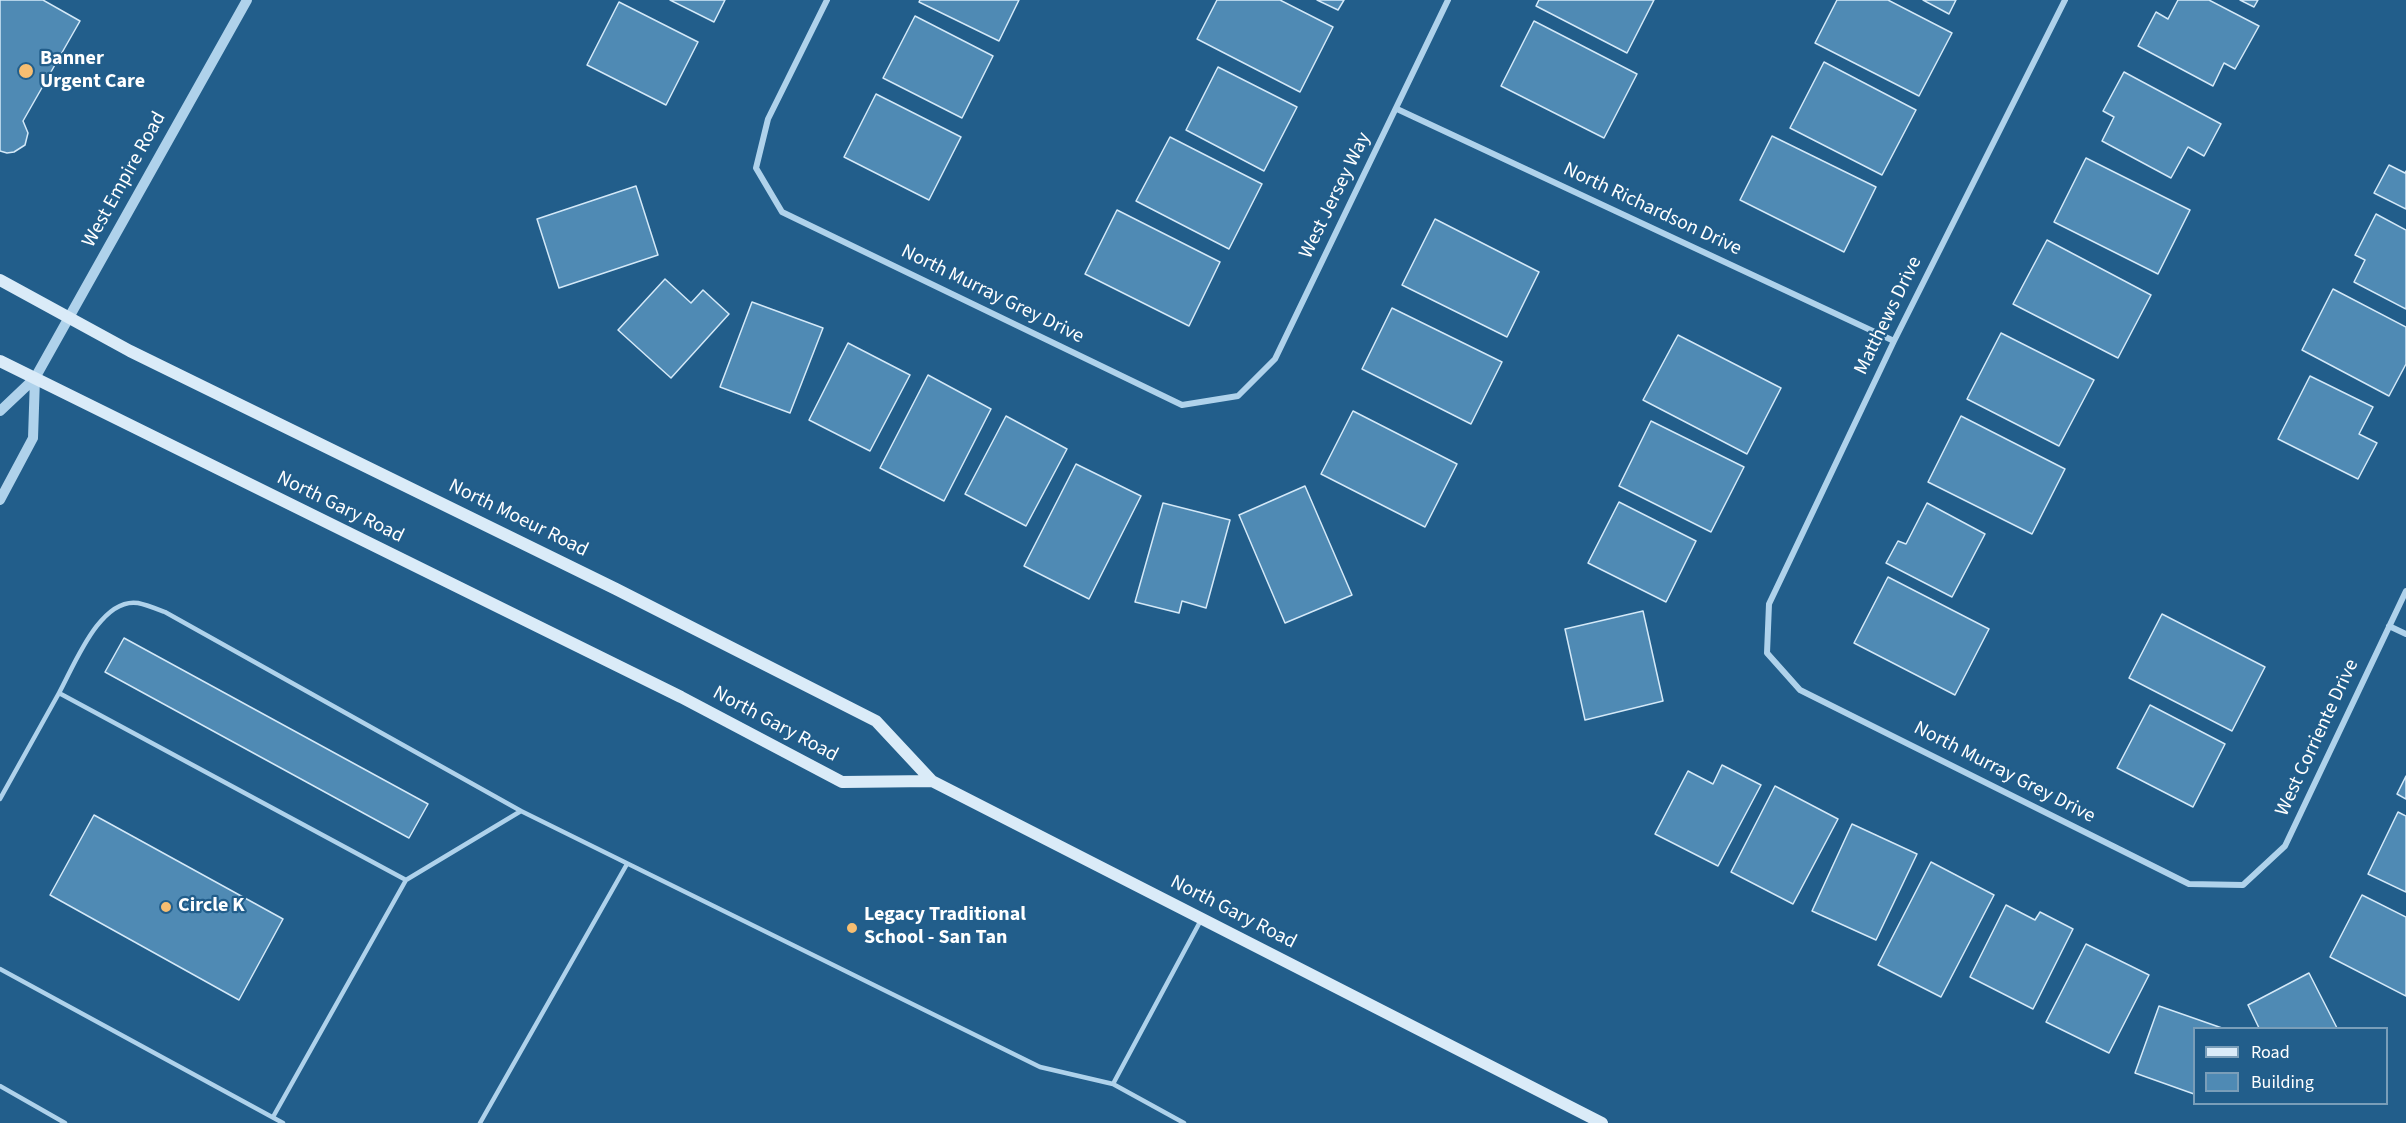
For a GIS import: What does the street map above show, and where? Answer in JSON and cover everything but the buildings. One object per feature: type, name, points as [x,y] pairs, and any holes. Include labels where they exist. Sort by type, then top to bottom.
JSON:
[{"type":"main road","points":[[0,280],[69,318]]},
{"type":"main road","name":"North Moeur Road","points":[[69,318],[130,351],[616,589],[876,721],[932,781]]},
{"type":"main road","name":"North Gary Road","points":[[0,361],[681,697],[842,782],[932,781],[1602,1123]]},
{"type":"street","name":"West Empire Road","points":[[35,378],[248,0]]},
{"type":"street","name":"North Murray Grey Drive","points":[[827,0],[768,119],[756,168],[782,212],[1182,405],[1238,396]]},
{"type":"street","name":"West Jersey Way","points":[[1238,396],[1275,359],[1448,0]]},
{"type":"street","name":"Matthews Drive","points":[[1767,653],[1769,604],[1894,341],[2065,0]]},
{"type":"street","name":"North Richardson Drive","points":[[1397,109],[1894,341]]},
{"type":"street","points":[[0,411],[35,378]]},
{"type":"street","points":[[0,500],[33,438],[35,378]]},
{"type":"street","name":"West Corriente Drive","points":[[2242,885],[2285,846],[2406,591]]},
{"type":"street","points":[[2389,626],[2406,634]]},
{"type":"street","name":"North Murray Grey Drive","points":[[1767,653],[1800,690],[2189,884],[2242,885]]},
{"type":"lane","points":[[0,799],[97,624],[118,606],[137,603],[165,612],[521,811],[627,864],[1040,1067],[1113,1084],[1184,1123]]},
{"type":"lane","points":[[59,693],[406,880]]},
{"type":"lane","points":[[273,1117],[406,880],[521,811]]},
{"type":"lane","points":[[480,1123],[627,864]]},
{"type":"lane","points":[[1113,1084],[1202,919]]},
{"type":"lane","points":[[0,969],[283,1123]]},
{"type":"lane","points":[[0,1086],[65,1123]]},
{"type":"place","name":"Banner Urgent Care","points":[[26,71]]},
{"type":"place","name":"Circle K","points":[[166,907]]},
{"type":"place","name":"Legacy Traditional School - San Tan","points":[[852,928]]}]
